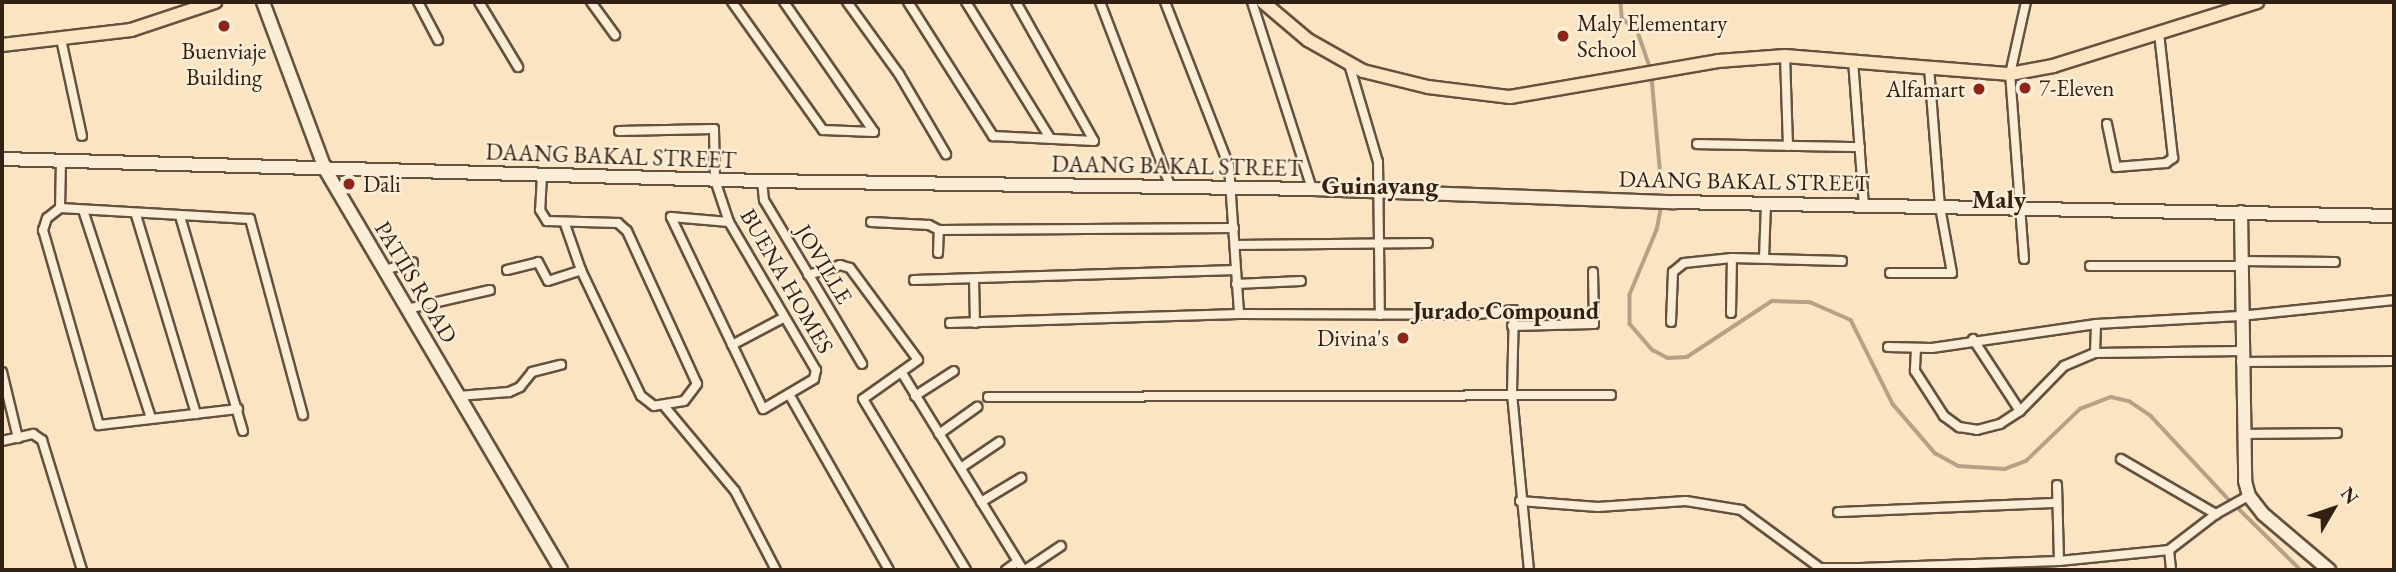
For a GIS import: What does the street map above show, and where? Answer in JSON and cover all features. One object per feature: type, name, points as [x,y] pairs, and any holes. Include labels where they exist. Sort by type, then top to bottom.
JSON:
[{"type":"main road","points":[[2,45],[131,30],[215,2]]},
{"type":"main road","points":[[1263,2],[1308,40],[1349,64],[1405,82],[1496,97],[1785,56],[1929,65],[2010,74],[2053,66],[2257,2]]},
{"type":"street","name":"PATIIS ROAD","points":[[263,2],[325,169],[561,570]]},
{"type":"street","points":[[418,2],[438,40]]},
{"type":"street","points":[[479,2],[518,66]]},
{"type":"street","points":[[591,2],[615,35]]},
{"type":"street","points":[[732,2],[823,130],[874,132],[784,2]]},
{"type":"street","points":[[847,2],[899,74],[946,154]]},
{"type":"street","points":[[908,2],[993,136],[1094,141],[1016,2]]},
{"type":"street","points":[[966,2],[1050,138]]},
{"type":"street","points":[[1100,2],[1171,188]]},
{"type":"street","points":[[1165,2],[1229,166],[1233,188],[1239,314]]},
{"type":"street","points":[[1252,2],[1312,189]]},
{"type":"street","points":[[2024,259],[2018,208],[2010,74],[2025,2]]},
{"type":"street","points":[[2107,124],[2116,167],[2166,163],[2173,158],[2159,34]]},
{"type":"street","points":[[61,39],[82,136]]},
{"type":"street","points":[[1785,56],[1788,146]]},
{"type":"street","points":[[1853,60],[1864,205]]},
{"type":"street","points":[[1349,64],[1378,162],[1376,241],[1380,315]]},
{"type":"street","points":[[1890,273],[1952,274],[1940,207],[1929,65]]},
{"type":"street","name":"BUENA HOMES","points":[[619,131],[714,129],[715,180],[729,222],[817,375],[763,409],[759,406],[732,345]]},
{"type":"street","points":[[1697,144],[1860,147]]},
{"type":"street","name":"DAANG BAKAL STREET","points":[[2,159],[715,180],[1312,189],[1660,202],[2394,216]]},
{"type":"street","points":[[60,208],[61,161]]},
{"type":"street","points":[[542,174],[540,210],[547,221],[565,224],[618,223],[631,237],[697,384],[684,401],[665,407],[654,406],[641,396],[581,270],[565,224]]},
{"type":"street","name":"JOVILLE","points":[[762,181],[764,200],[862,364]]},
{"type":"street","points":[[1764,258],[1766,203]]},
{"type":"street","points":[[238,409],[99,425],[44,230],[47,218],[60,208],[84,213],[247,217],[253,222],[303,415]]},
{"type":"street","points":[[2241,212],[2239,264],[2243,434],[2249,496],[2329,570]]},
{"type":"street","points":[[84,213],[151,418]]},
{"type":"street","points":[[136,215],[196,414]]},
{"type":"street","points":[[180,216],[243,431]]},
{"type":"street","points":[[729,222],[671,217],[732,345],[783,318]]},
{"type":"street","points":[[871,222],[929,225],[939,230],[1234,228]]},
{"type":"street","points":[[938,253],[939,230]]},
{"type":"street","points":[[1235,245],[1376,241],[1428,243]]},
{"type":"street","points":[[1731,313],[1732,258]]},
{"type":"street","points":[[1671,322],[1673,272],[1684,263],[1732,258],[1842,261]]},
{"type":"street","points":[[384,270],[413,262]]},
{"type":"street","points":[[507,270],[538,262],[548,282],[581,270]]},
{"type":"street","points":[[2090,266],[2335,262]]},
{"type":"street","points":[[808,275],[840,265],[854,272],[918,360],[865,395],[864,403],[966,570]]},
{"type":"street","points":[[915,280],[1236,270]]},
{"type":"street","points":[[1511,326],[1594,324],[1593,272]]},
{"type":"street","points":[[974,279],[975,323]]},
{"type":"street","points":[[1237,284],[1301,281]]},
{"type":"street","points":[[407,309],[491,290]]},
{"type":"street","points":[[1888,346],[1916,349],[2096,324],[2240,316],[2394,300]]},
{"type":"street","points":[[950,323],[1239,314],[1469,315],[1514,310],[1511,326],[1512,394],[1520,501],[1529,570]]},
{"type":"street","points":[[2095,353],[2096,324]]},
{"type":"street","points":[[1973,339],[2020,411]]},
{"type":"street","points":[[1916,349],[1915,371],[1944,416],[1959,427],[1989,427],[2020,411],[2064,366],[2095,353],[2394,361]]},
{"type":"street","points":[[458,396],[509,392],[520,387],[532,372],[561,365]]},
{"type":"street","points":[[915,396],[954,371]]},
{"type":"street","points":[[2,372],[18,438]]},
{"type":"street","points":[[902,373],[1024,570],[1061,546]]},
{"type":"street","points":[[789,394],[889,570]]},
{"type":"street","points":[[988,397],[1467,398],[1512,394],[1611,395]]},
{"type":"street","points":[[665,407],[728,482],[776,570]]},
{"type":"street","points":[[939,434],[977,407]]},
{"type":"street","points":[[2243,434],[2337,433]]},
{"type":"street","points":[[2,441],[33,434],[42,440],[82,570]]},
{"type":"street","points":[[962,467],[999,442]]},
{"type":"street","points":[[2121,459],[2216,513]]},
{"type":"street","points":[[981,502],[1021,478]]},
{"type":"street","points":[[2057,485],[2055,503],[2059,561]]},
{"type":"street","points":[[1520,501],[1598,508],[1686,501],[1741,510],[1820,568],[1861,569],[2059,561],[2169,550],[2216,513],[2249,496]]},
{"type":"street","points":[[1838,512],[2055,503]]},
{"type":"street","points":[[2169,550],[2171,570]]},
{"type":"street","points":[[1006,570],[1017,562]]},
{"type":"waterway","points":[[1621,2],[1622,18],[1638,32],[1651,69]]},
{"type":"waterway","points":[[1652,77],[1662,189]]},
{"type":"waterway","points":[[1662,205],[1657,230],[1630,295],[1630,324],[1653,350],[1668,358],[1687,357],[1772,301],[1810,302],[1851,320],[1893,404],[1935,453],[1958,466],[2005,469],[2026,461],[2080,409],[2111,397],[2129,401],[2151,416],[2232,503]]},
{"type":"waterway","points":[[2235,505],[2301,570]]},
{"type":"place","name":"Buenviaje Building","points":[[224,26]]},
{"type":"place","name":"Maly Elementary School","points":[[1563,36]]},
{"type":"place","name":"7-Eleven","points":[[2025,88]]},
{"type":"place","name":"Alfamart","points":[[1979,89]]},
{"type":"place","name":"Dali","points":[[349,184]]},
{"type":"place","name":"Divina's","points":[[1403,338]]},
{"type":"district","name":"Guinayang","points":[[1380,186]]},
{"type":"district","name":"Maly","points":[[1999,200]]},
{"type":"district","name":"Jurado Compound","points":[[1506,311]]}]
